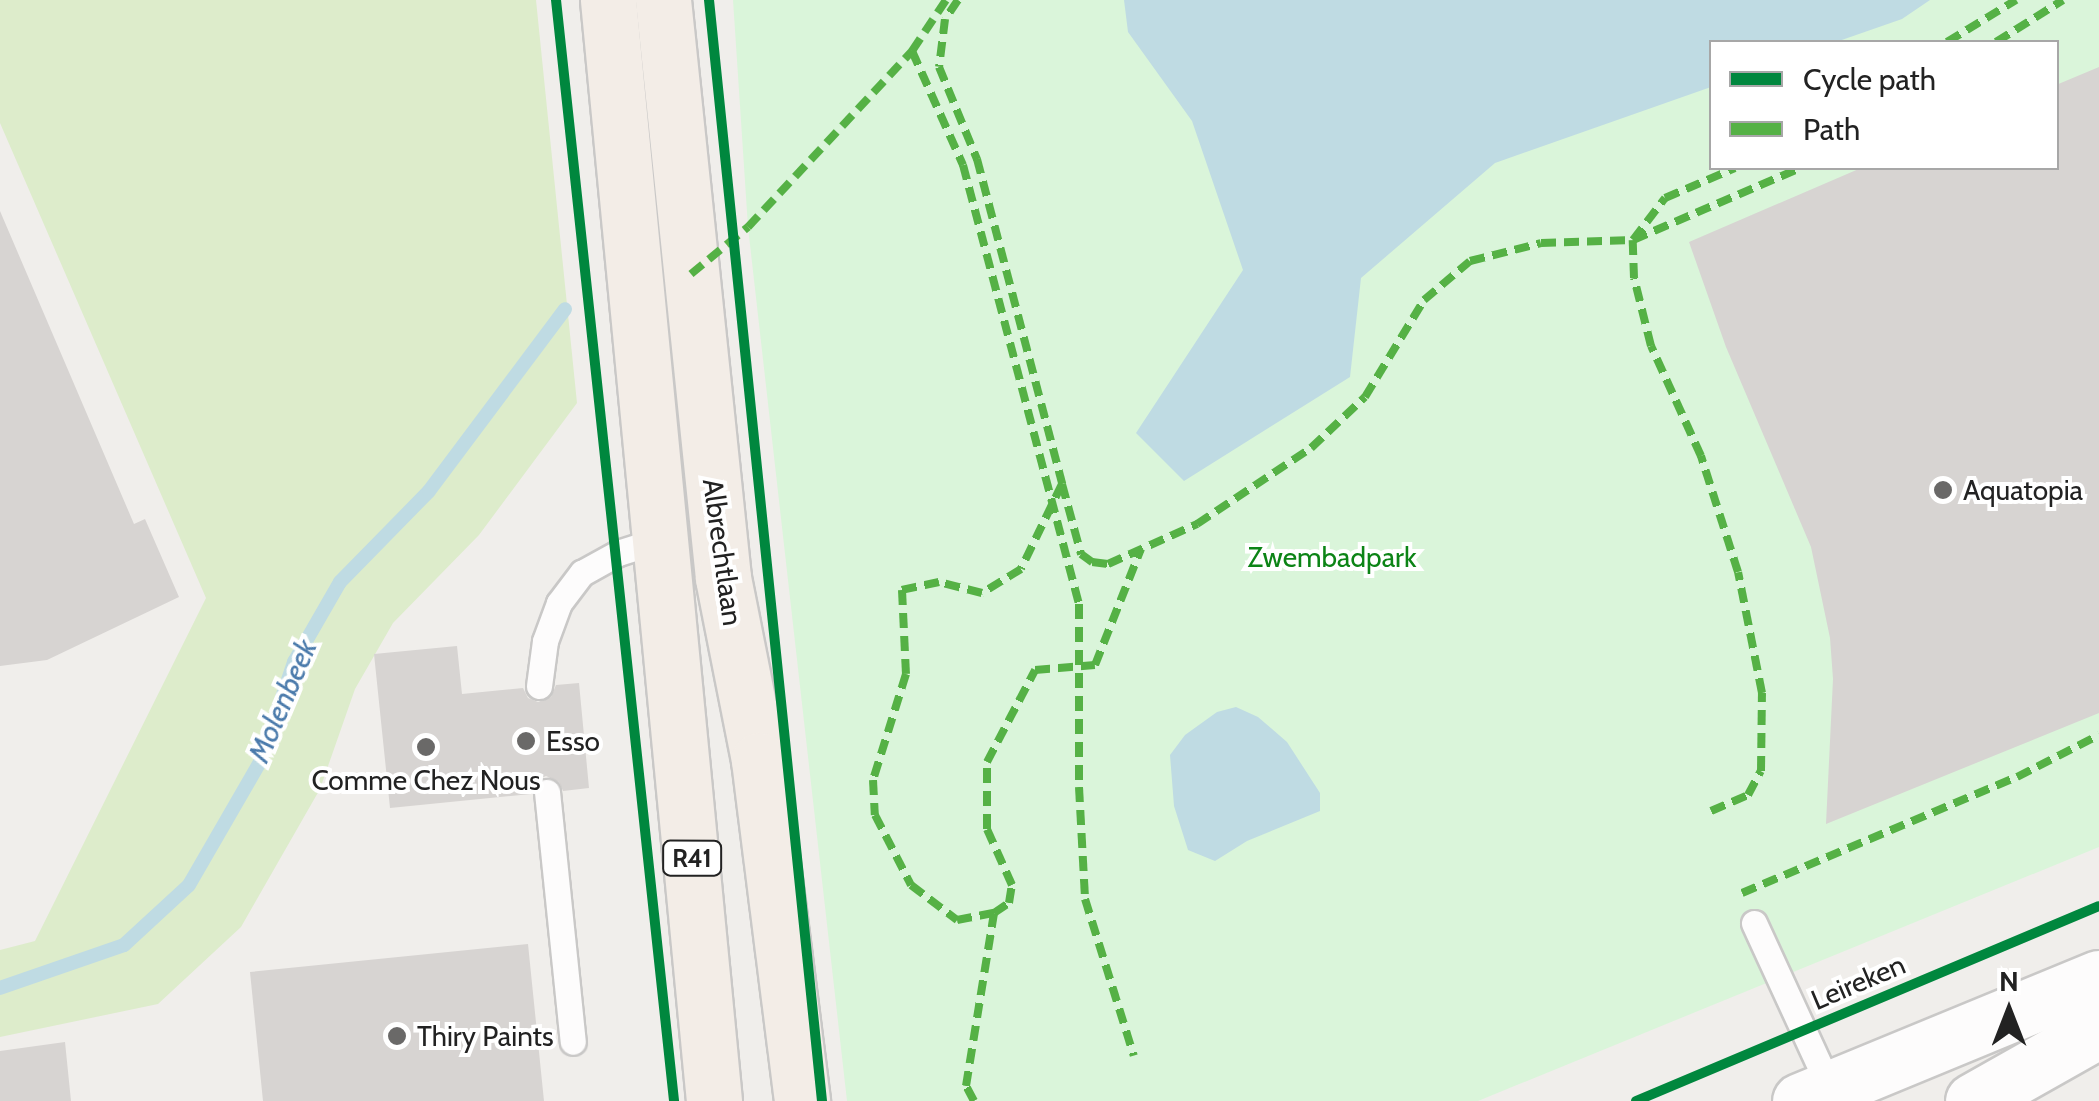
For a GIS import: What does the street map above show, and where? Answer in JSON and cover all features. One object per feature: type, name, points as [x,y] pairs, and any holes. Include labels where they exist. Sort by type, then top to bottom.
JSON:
[{"type":"main road","name":"Albrechtlaan","points":[[608,0],[714,1101]]},
{"type":"main road","name":"Albrechtlaan","points":[[663,0],[723,578],[759,760],[802,1101]]},
{"type":"street","points":[[1822,1097],[2099,978]]},
{"type":"street","points":[[1972,1101],[2099,1030]]},
{"type":"lane","points":[[539,686],[545,642],[559,602],[582,573],[618,553],[662,539]]},
{"type":"lane","points":[[547,792],[573,1042]]},
{"type":"lane","points":[[1754,923],[1822,1097]]},
{"type":"green space","points":[[0,0],[536,0],[577,403],[479,535],[393,623],[355,689],[320,789],[241,927],[158,1004],[0,1037],[0,950],[35,941],[206,598],[0,123]]},
{"type":"green space","name":"Zwembadpark","points":[[733,0],[2099,0],[2099,847],[1478,1101],[847,1101],[748,227]]},
{"type":"water","points":[[1124,0],[1930,0],[1902,19],[1842,40],[1709,40],[1709,88],[1495,163],[1361,278],[1350,377],[1184,481],[1136,433],[1243,270],[1192,121],[1128,32]]},
{"type":"water","points":[[1236,707],[1258,717],[1287,742],[1320,793],[1320,811],[1247,841],[1215,861],[1188,850],[1174,806],[1170,755],[1185,735],[1217,712]]},
{"type":"building","name":"Aquatopia","points":[[2099,67],[2099,713],[1826,824],[1833,679],[1830,638],[1811,547],[1726,347],[1689,242],[1856,170],[2059,170],[2059,84]]},
{"type":"building","points":[[0,211],[134,524],[145,519],[179,597],[47,660],[0,666]]},
{"type":"building","points":[[457,646],[462,694],[523,688],[528,698],[538,702],[551,697],[556,685],[579,683],[589,788],[563,791],[559,782],[546,776],[537,780],[531,794],[390,808],[374,654]]},
{"type":"building","name":"Thiry Paints","points":[[528,944],[544,1101],[263,1101],[250,972]]},
{"type":"building","points":[[65,1042],[71,1101],[0,1101],[0,1051]]},
{"type":"waterway","name":"Molenbeek","points":[[0,988],[124,945],[189,885],[260,762],[294,662],[340,582],[429,491],[565,309]]},
{"type":"marked path","points":[[691,274],[748,227],[912,51],[946,0]]},
{"type":"marked path","points":[[958,0],[945,19],[939,67],[977,159],[1062,484],[1021,569],[982,593],[939,582],[902,590],[906,674],[873,780],[875,815],[911,885],[957,920],[994,913],[1009,903],[1012,885],[987,829],[987,762],[1035,670],[1095,665],[1141,549]]},
{"type":"marked path","points":[[1950,40],[2016,0]]},
{"type":"marked path","points":[[1999,40],[2063,0]]},
{"type":"marked path","points":[[912,51],[963,165],[1079,604],[1079,787],[1085,899],[1134,1056]]},
{"type":"marked path","points":[[1711,811],[1748,795],[1761,771],[1762,693],[1738,572],[1701,456],[1651,346],[1634,278],[1633,240],[1665,198],[1730,170]]},
{"type":"marked path","points":[[1062,484],[1081,554],[1092,562],[1108,564],[1197,524],[1311,448],[1365,397],[1424,300],[1470,261],[1541,243],[1633,240],[1795,170]]},
{"type":"marked path","points":[[1742,893],[2017,777],[2099,735]]},
{"type":"marked path","points":[[974,1101],[966,1086],[994,913]]},
{"type":"cycle path","points":[[556,0],[674,1101]]},
{"type":"cycle path","points":[[709,0],[822,1101]]},
{"type":"cycle path","name":"Leireken","points":[[1636,1101],[2099,906]]},
{"type":"place","name":"Aquatopia","points":[[1943,490]]},
{"type":"place","name":"Esso","points":[[526,741]]},
{"type":"place","name":"Comme Chez Nous","points":[[426,747]]},
{"type":"place","name":"Thiry Paints","points":[[397,1036]]}]
